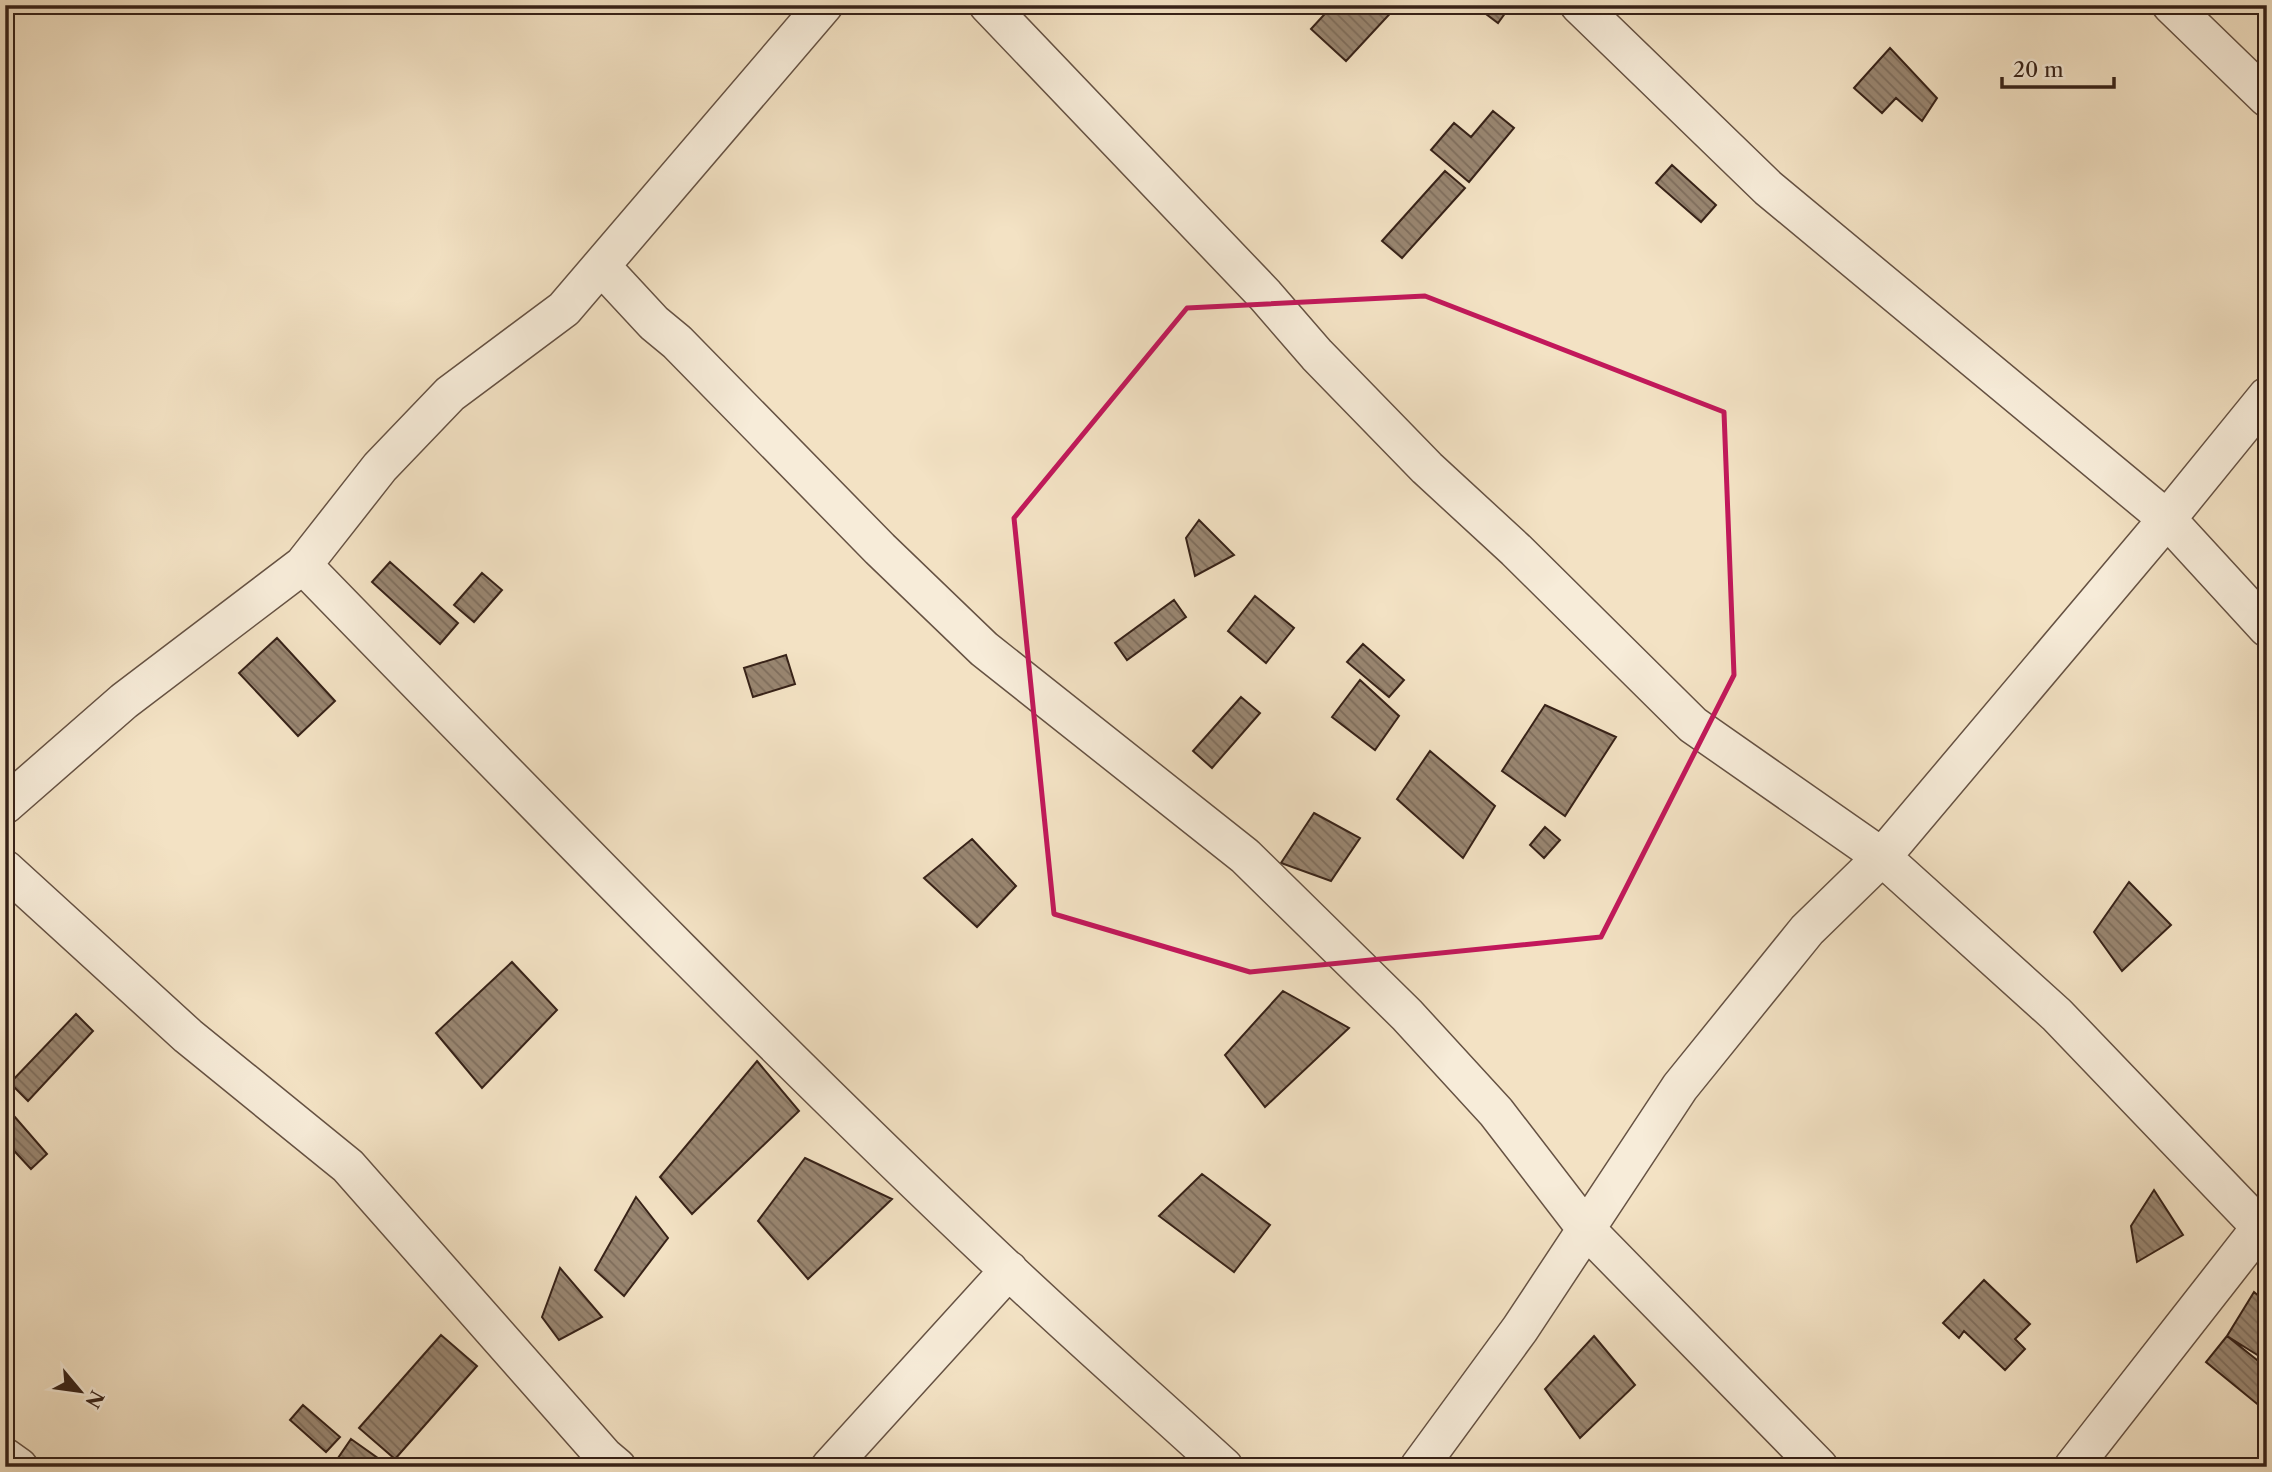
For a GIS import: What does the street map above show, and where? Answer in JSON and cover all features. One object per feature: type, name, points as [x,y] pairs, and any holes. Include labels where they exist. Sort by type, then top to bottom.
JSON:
[{"type":"street","points":[[5,805],[124,701],[303,565],[380,467],[450,394],[564,309],[824,5]]},
{"type":"street","points":[[988,5],[1409,449],[1516,550],[1693,725],[1882,856],[2057,1015],[2265,1227],[2073,1467]]},
{"type":"street","points":[[1579,5],[1768,188],[2167,519],[2267,628]]},
{"type":"street","points":[[2171,5],[2267,98]]},
{"type":"street","points":[[602,267],[654,323],[677,342],[862,531],[984,649],[1245,856],[1407,1015],[1496,1112],[1586,1229],[1819,1467]]},
{"type":"street","points":[[1419,1467],[1520,1329],[1679,1087],[1808,930],[1882,856],[2167,519],[2267,396]]},
{"type":"street","points":[[303,565],[598,867],[1009,1270],[1224,1467]]},
{"type":"street","points":[[5,869],[188,1036],[348,1166],[604,1456],[617,1467]]},
{"type":"street","points":[[830,1467],[1009,1270]]},
{"type":"street","points":[[5,1457],[19,1467]]},
{"type":"highlighted area","points":[[1425,296],[1724,412],[1734,675],[1601,937],[1250,972],[1054,914],[1014,518],[1187,308]]},
{"type":"building","points":[[1333,5],[1398,5],[1346,61],[1311,29]]},
{"type":"building","points":[[1480,5],[1511,5],[1498,23],[1478,8]]},
{"type":"building","points":[[1890,48],[1937,98],[1922,121],[1896,98],[1882,113],[1854,88]]},
{"type":"building","points":[[1493,111],[1514,128],[1469,182],[1431,150],[1454,123],[1471,137]]},
{"type":"building","points":[[1672,165],[1716,205],[1701,222],[1656,183]]},
{"type":"building","points":[[1445,171],[1465,188],[1402,258],[1382,241]]},
{"type":"building","points":[[1199,520],[1234,555],[1195,576],[1186,538]]},
{"type":"building","points":[[390,562],[458,623],[440,644],[372,582]]},
{"type":"building","points":[[482,573],[502,590],[474,622],[454,605]]},
{"type":"building","points":[[1255,596],[1294,628],[1266,663],[1228,631]]},
{"type":"building","points":[[1174,600],[1186,617],[1127,660],[1115,643]]},
{"type":"building","points":[[277,638],[335,701],[298,736],[239,673]]},
{"type":"building","points":[[1363,644],[1404,680],[1389,697],[1347,662]]},
{"type":"building","points":[[786,655],[795,684],[753,697],[744,668]]},
{"type":"building","points":[[1360,680],[1399,716],[1375,750],[1332,717]]},
{"type":"building","points":[[1241,697],[1260,713],[1212,768],[1193,751]]},
{"type":"building","points":[[1545,705],[1616,737],[1565,816],[1502,771]]},
{"type":"building","points":[[1430,751],[1495,806],[1463,858],[1397,799]]},
{"type":"building","points":[[1314,813],[1360,838],[1331,881],[1281,863]]},
{"type":"building","points":[[1545,827],[1560,840],[1544,858],[1530,845]]},
{"type":"building","points":[[972,839],[1016,886],[977,927],[924,878]]},
{"type":"building","points":[[2129,882],[2171,925],[2122,971],[2094,932]]},
{"type":"building","points":[[512,962],[557,1010],[482,1088],[436,1033]]},
{"type":"building","points":[[1283,991],[1349,1028],[1265,1107],[1225,1055]]},
{"type":"building","points":[[76,1014],[93,1031],[28,1101],[10,1083]]},
{"type":"building","points":[[757,1061],[799,1111],[692,1214],[660,1177]]},
{"type":"building","points":[[14,1116],[47,1154],[31,1169],[5,1141],[5,1124]]},
{"type":"building","points":[[805,1158],[892,1199],[808,1279],[758,1221]]},
{"type":"building","points":[[1202,1174],[1270,1225],[1234,1272],[1159,1216]]},
{"type":"building","points":[[2154,1190],[2183,1235],[2137,1262],[2131,1226]]},
{"type":"building","points":[[636,1197],[668,1238],[624,1296],[595,1270]]},
{"type":"building","points":[[560,1268],[602,1317],[559,1340],[542,1317]]},
{"type":"building","points":[[1984,1280],[2030,1324],[2015,1339],[2025,1349],[2005,1370],[1964,1331],[1959,1338],[1943,1323]]},
{"type":"building","points":[[2254,1292],[2267,1303],[2267,1361],[2227,1336]]},
{"type":"building","points":[[441,1335],[477,1366],[395,1459],[359,1428]]},
{"type":"building","points":[[1594,1336],[1635,1385],[1580,1438],[1545,1389]]},
{"type":"building","points":[[2227,1336],[2267,1368],[2267,1412],[2206,1362]]},
{"type":"building","points":[[303,1405],[340,1437],[326,1452],[290,1420]]},
{"type":"building","points":[[351,1439],[382,1461],[377,1467],[350,1467],[338,1458]]}]
